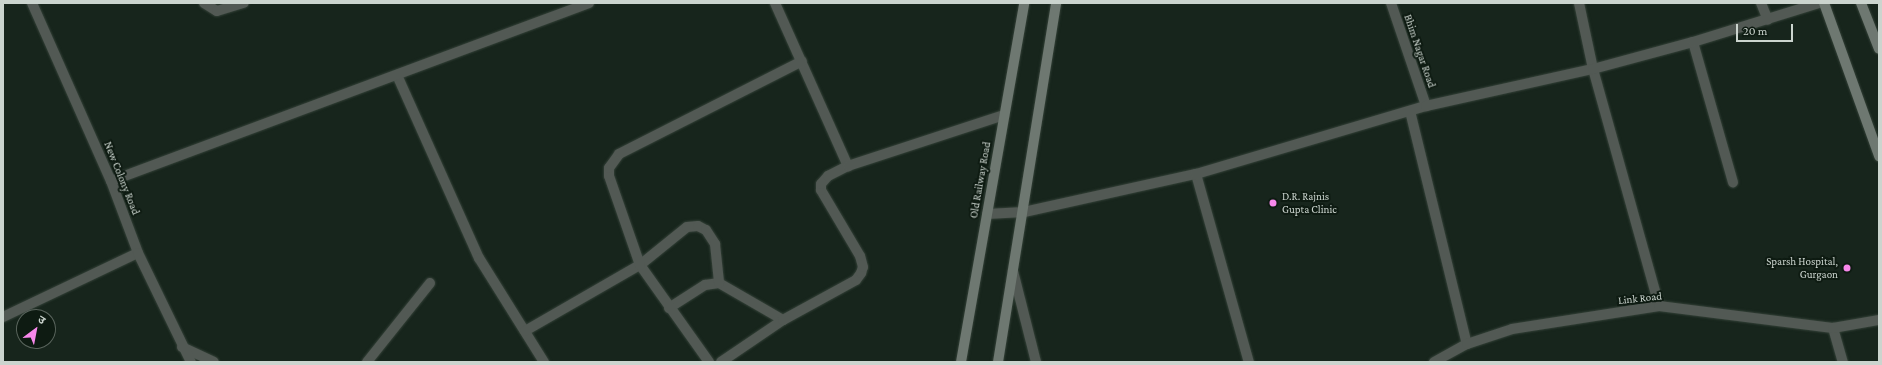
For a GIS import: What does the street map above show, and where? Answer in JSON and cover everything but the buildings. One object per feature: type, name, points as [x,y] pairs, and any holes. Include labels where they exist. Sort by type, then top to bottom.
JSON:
[{"type":"main road","name":"Old Railway Road","points":[[961,362],[1024,3]]},
{"type":"main road","points":[[998,362],[1024,212],[1056,3]]},
{"type":"main road","points":[[1824,3],[1879,156]]},
{"type":"main road","points":[[1861,3],[1879,49]]},
{"type":"street","name":"New Colony Road","points":[[32,3],[111,180],[138,253],[182,347],[191,362]]},
{"type":"street","points":[[204,3],[217,11],[244,3]]},
{"type":"street","points":[[111,180],[397,75],[563,8],[589,3]]},
{"type":"street","points":[[775,3],[848,166]]},
{"type":"street","name":"Bhim Nagar Road","points":[[1391,3],[1426,106]]},
{"type":"street","points":[[1578,3],[1593,69],[1659,306]]},
{"type":"street","points":[[1761,3],[1768,20]]},
{"type":"street","points":[[987,214],[1024,212],[1196,174],[1426,106],[1593,69],[1693,42],[1819,3]]},
{"type":"street","points":[[1693,42],[1733,182]]},
{"type":"street","points":[[709,362],[669,308],[640,265],[609,176],[611,163],[619,154],[802,61]]},
{"type":"street","points":[[397,75],[479,258],[544,362]]},
{"type":"street","points":[[1410,111],[1467,344]]},
{"type":"street","points":[[721,362],[783,320],[856,280],[861,273],[863,267],[860,256],[822,190],[821,184],[828,176],[848,166],[1004,115]]},
{"type":"street","points":[[1196,174],[1249,362]]},
{"type":"street","points":[[525,331],[640,265],[686,227],[698,226],[706,230],[714,244],[720,283]]},
{"type":"street","points":[[3,317],[138,253]]},
{"type":"street","points":[[1013,269],[1036,362]]},
{"type":"street","points":[[367,362],[430,283]]},
{"type":"street","points":[[669,308],[705,285],[720,283],[783,320]]},
{"type":"street","name":"Link Road","points":[[1434,362],[1467,344],[1533,325],[1659,306],[1833,328],[1879,320]]},
{"type":"street","points":[[1833,328],[1843,362]]},
{"type":"street","points":[[182,347],[214,362]]},
{"type":"place","name":"D.R. Rajnis Gupta Clinic","points":[[1273,203]]},
{"type":"place","name":"Sparsh Hospital, Gurgaon","points":[[1847,268]]}]
